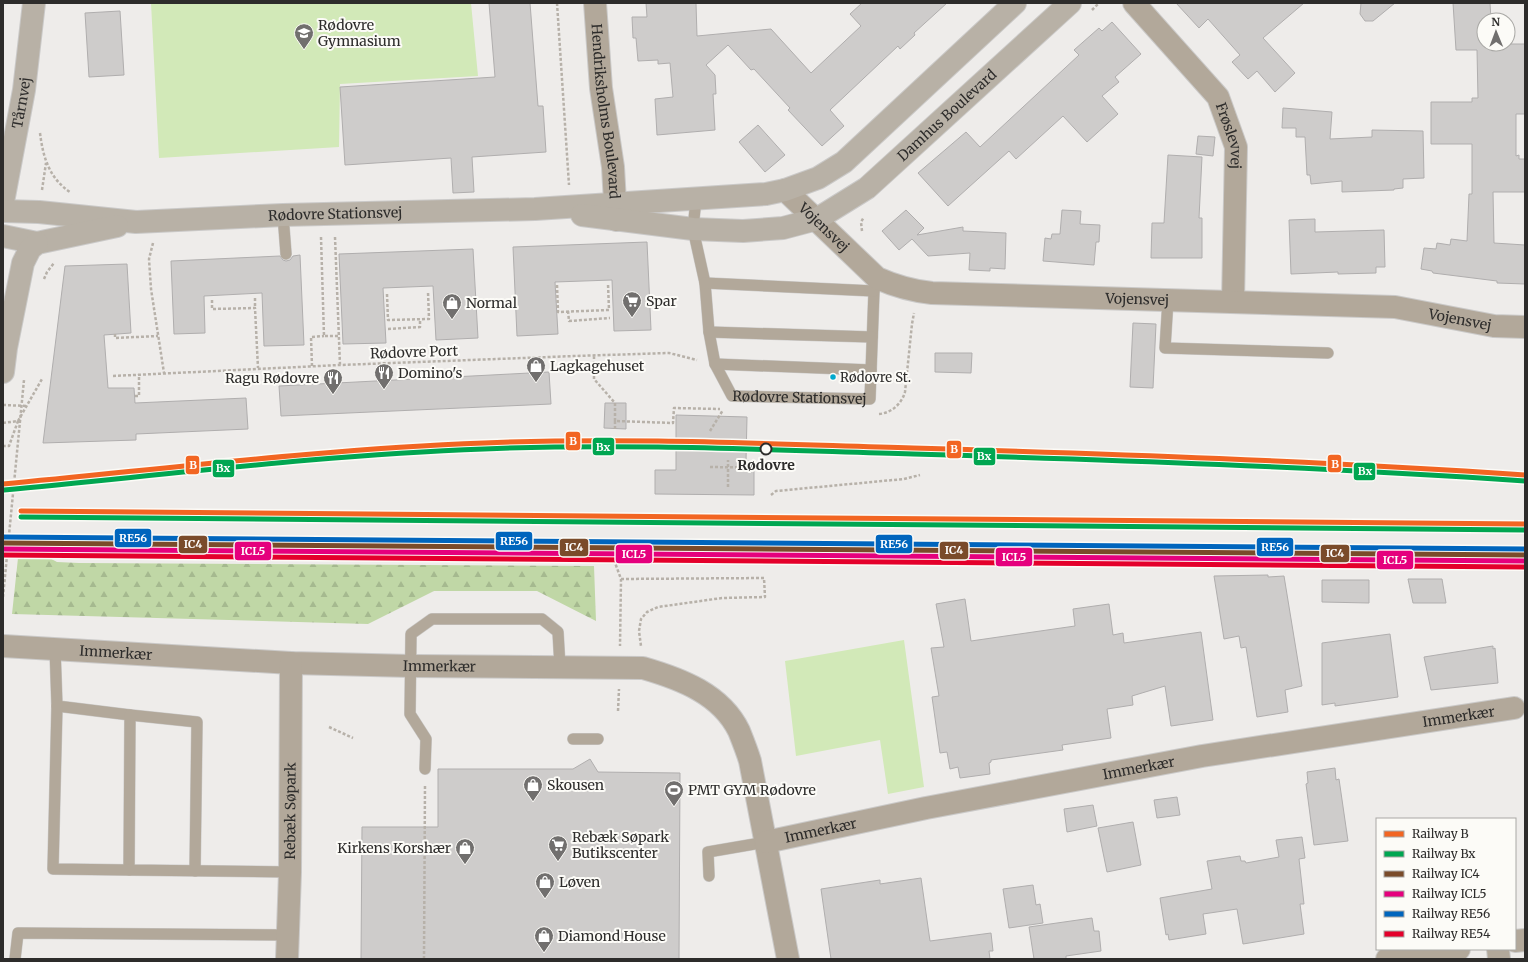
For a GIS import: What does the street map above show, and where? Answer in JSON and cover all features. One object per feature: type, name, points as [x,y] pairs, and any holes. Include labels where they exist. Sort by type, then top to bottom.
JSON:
[{"type":"street","name":"Tårnvej","points":[[3,202],[24,90],[34,3]]},
{"type":"street","name":"Hendriksholms Boulevard","points":[[595,3],[601,88],[613,167],[615,211]]},
{"type":"street","points":[[785,190],[818,178],[844,162],[1015,3]]},
{"type":"street","name":"Damhus Boulevard","points":[[817,219],[867,188],[1070,3]]},
{"type":"street","name":"Frøslevvej","points":[[1134,3],[1218,97],[1236,147],[1233,302]]},
{"type":"street","name":"Rødovre Stationsvej","points":[[3,211],[39,212],[136,222],[283,215],[535,209],[615,211],[696,199],[766,194],[785,190]]},
{"type":"street","name":"Vojensvej","points":[[785,190],[817,219],[849,252],[876,285],[900,287],[932,293],[1395,307],[1494,326],[1525,327]]},
{"type":"street","name":"Rødovre Stationsvej","points":[[535,209],[570,206],[615,211],[693,229],[750,230],[783,228],[817,219]]},
{"type":"street","name":"Rødovre Stationsvej","points":[[37,243],[136,222]]},
{"type":"street","points":[[3,236],[37,243]]},
{"type":"street","points":[[3,372],[6,348],[23,264],[30,249],[37,243]]},
{"type":"street","name":"Immerkær","points":[[3,646],[33,646],[291,663],[411,666],[643,668],[670,676],[698,688],[722,707],[739,730],[750,761],[788,959]]},
{"type":"street","name":"Rebæk Søpark","points":[[287,959],[290,872],[291,663]]},
{"type":"street","name":"Immerkær","points":[[766,842],[926,808],[1202,756],[1514,708]]},
{"type":"street","points":[[1387,959],[1452,950]]},
{"type":"lane","name":"Rødovre Stationsvej","points":[[696,199],[693,229],[705,283],[709,332],[715,364],[732,396],[870,399],[872,337],[876,285]]},
{"type":"lane","points":[[283,215],[286,254]]},
{"type":"lane","points":[[705,283],[876,285]]},
{"type":"lane","points":[[1168,300],[1165,348],[1328,353]]},
{"type":"lane","points":[[709,332],[872,337]]},
{"type":"lane","points":[[715,364],[871,370]]},
{"type":"lane","points":[[425,769],[426,739],[410,714],[412,634],[432,619],[542,619],[558,632],[560,667]]},
{"type":"lane","points":[[55,648],[57,706],[53,869],[290,872]]},
{"type":"lane","points":[[57,706],[197,722],[195,871]]},
{"type":"lane","points":[[129,870],[130,715]]},
{"type":"lane","points":[[573,739],[598,739]]},
{"type":"lane","points":[[709,876],[708,852],[766,842]]},
{"type":"lane","points":[[15,959],[18,934],[289,935]]},
{"type":"path","points":[[557,3],[570,206]]},
{"type":"path","points":[[39,128],[42,151],[52,175],[64,188],[76,195]]},
{"type":"path","points":[[335,214],[340,365]]},
{"type":"path","points":[[322,255],[324,336]]},
{"type":"path","points":[[149,259],[151,289],[164,373]]},
{"type":"path","points":[[557,285],[558,312],[609,310],[608,284]]},
{"type":"path","points":[[387,294],[388,320],[420,320],[428,319],[428,292]]},
{"type":"path","points":[[254,298],[258,368]]},
{"type":"path","points":[[212,300],[212,309],[255,308]]},
{"type":"path","points":[[568,311],[568,321],[610,318]]},
{"type":"path","points":[[388,329],[420,327],[420,320]]},
{"type":"path","points":[[115,334],[115,338],[158,336]]},
{"type":"path","points":[[312,366],[311,337],[339,336]]},
{"type":"path","name":"Rødovre Port","points":[[113,376],[258,368],[669,354],[715,364]]},
{"type":"path","points":[[594,356],[594,379],[615,403],[615,428]]},
{"type":"path","points":[[135,396],[139,396],[139,374]]},
{"type":"path","points":[[3,597],[25,377]]},
{"type":"path","points":[[3,446],[8,446],[18,422],[42,379]]},
{"type":"path","points":[[3,406],[28,406]]},
{"type":"path","points":[[615,421],[673,423],[674,408],[724,409],[710,431]]},
{"type":"path","points":[[3,423],[18,422]]},
{"type":"path","points":[[728,460],[728,486]]},
{"type":"path","points":[[710,467],[788,468]]},
{"type":"path","points":[[771,495],[776,491],[904,479],[920,475]]},
{"type":"path","points":[[614,560],[621,579],[620,624]]},
{"type":"path","points":[[621,579],[764,578],[765,597],[722,598],[658,607],[647,612],[641,619],[639,631],[643,668]]},
{"type":"path","points":[[329,727],[353,738]]},
{"type":"path","points":[[424,959],[425,769]]},
{"type":"green space","points":[[151,3],[471,3],[478,76],[340,84],[339,147],[159,158]]},
{"type":"green space","points":[[40,553],[57,562],[79,563],[594,566],[596,621],[537,591],[434,591],[368,624],[12,614],[18,558]]},
{"type":"green space","points":[[904,640],[924,787],[888,794],[880,740],[796,756],[785,661]]},
{"type":"building","points":[[489,3],[530,3],[538,106],[543,106],[546,152],[472,157],[474,192],[453,193],[451,158],[345,165],[340,87],[495,77]]},
{"type":"building","points":[[646,3],[696,3],[697,36],[771,29],[811,73],[861,26],[850,14],[862,3],[947,3],[914,33],[915,35],[900,49],[898,46],[830,110],[844,126],[822,146],[788,110],[790,108],[754,69],[751,70],[728,45],[706,65],[715,75],[716,94],[713,94],[715,130],[657,135],[655,99],[673,97],[670,63],[658,64],[658,60],[638,61],[636,38],[633,38],[632,17],[647,17]]},
{"type":"building","points":[[1176,3],[1304,3],[1263,38],[1295,73],[1275,92],[1257,71],[1248,79],[1232,62],[1240,55],[1208,19],[1199,28]]},
{"type":"building","points":[[1361,3],[1395,3],[1373,21],[1365,21],[1360,14]]},
{"type":"building","points":[[1453,3],[1490,3],[1491,12],[1476,12],[1476,50],[1456,50]]},
{"type":"building","points":[[120,11],[124,75],[89,77],[85,13]]},
{"type":"building","points":[[1112,22],[1141,54],[1115,77],[1119,82],[1102,96],[1118,114],[1087,142],[1063,116],[1016,159],[1009,151],[948,206],[918,173],[966,132],[980,147],[1079,55],[1074,50],[1099,28],[1102,31]]},
{"type":"building","points":[[1516,44],[1525,44],[1525,114],[1516,114],[1516,156],[1519,155],[1519,159],[1525,159],[1525,192],[1493,192],[1494,243],[1525,245],[1525,284],[1497,283],[1497,281],[1433,273],[1432,271],[1421,269],[1424,248],[1436,249],[1437,243],[1450,245],[1451,239],[1467,241],[1469,194],[1472,194],[1472,144],[1431,144],[1431,102],[1472,102],[1472,98],[1478,98],[1477,52],[1516,52]]},
{"type":"building","points":[[1283,108],[1332,112],[1330,139],[1372,137],[1372,130],[1423,131],[1424,178],[1403,179],[1403,188],[1394,190],[1342,192],[1342,181],[1311,184],[1310,175],[1307,175],[1305,137],[1296,137],[1296,128],[1282,128]]},
{"type":"building","points":[[758,125],[785,155],[765,172],[739,142]]},
{"type":"building","points":[[1198,136],[1215,137],[1213,156],[1196,154]]},
{"type":"building","points":[[1168,155],[1202,157],[1199,218],[1202,218],[1202,258],[1151,258],[1152,223],[1164,223]]},
{"type":"building","points":[[906,210],[924,228],[917,235],[963,227],[963,231],[1006,233],[1005,269],[990,268],[990,271],[969,270],[970,253],[928,256],[912,239],[899,250],[882,231]]},
{"type":"building","points":[[1062,210],[1081,211],[1080,224],[1100,225],[1099,242],[1096,242],[1094,265],[1043,261],[1045,238],[1051,239],[1052,234],[1060,234]]},
{"type":"building","points":[[1315,219],[1315,232],[1384,230],[1385,267],[1376,267],[1376,273],[1338,274],[1338,272],[1291,274],[1289,220]]},
{"type":"building","points":[[647,242],[651,330],[614,331],[612,280],[555,282],[558,334],[517,336],[513,247]]},
{"type":"building","points":[[473,249],[478,338],[436,340],[433,286],[383,288],[386,343],[343,344],[339,254]]},
{"type":"building","points":[[300,255],[304,345],[264,346],[262,293],[204,296],[205,333],[174,334],[171,261],[280,256],[286,261],[290,260],[293,256]]},
{"type":"building","points":[[127,264],[131,333],[104,335],[108,388],[134,388],[135,403],[246,398],[248,429],[136,434],[136,440],[43,443],[65,266]]},
{"type":"building","points":[[1133,323],[1156,324],[1153,388],[1130,387]]},
{"type":"building","points":[[935,353],[972,353],[971,373],[935,372]]},
{"type":"building","points":[[549,372],[551,404],[281,416],[279,386]]},
{"type":"building","points":[[605,403],[626,403],[626,429],[604,428]]},
{"type":"building","points":[[676,415],[747,417],[746,461],[754,461],[754,495],[655,494],[655,470],[676,470]]},
{"type":"building","points":[[1268,575],[1268,577],[1284,576],[1302,686],[1285,690],[1288,712],[1257,717],[1246,647],[1241,648],[1239,636],[1224,639],[1214,576]]},
{"type":"building","points":[[1408,579],[1442,579],[1446,603],[1413,603]]},
{"type":"building","points":[[1322,580],[1369,580],[1369,603],[1322,602]]},
{"type":"building","points":[[965,599],[971,641],[1075,626],[1073,609],[1109,604],[1113,635],[1123,633],[1124,643],[1201,632],[1213,720],[1171,726],[1165,686],[1132,696],[1133,705],[1107,709],[1111,738],[1062,745],[1063,750],[991,760],[989,763],[990,774],[960,778],[958,767],[950,769],[947,752],[940,753],[932,697],[939,696],[931,648],[944,647],[936,604]]},
{"type":"building","points":[[1390,634],[1398,697],[1335,706],[1335,703],[1322,705],[1322,643]]},
{"type":"building","points":[[1493,646],[1493,649],[1495,648],[1498,683],[1431,690],[1424,657]]},
{"type":"building","name":"Rebæk Søpark Butikscenter","points":[[590,759],[598,772],[680,773],[679,959],[361,959],[362,827],[438,827],[438,769],[573,769]]},
{"type":"building","points":[[1335,768],[1336,780],[1339,779],[1348,841],[1314,845],[1306,784],[1308,783],[1307,772]]},
{"type":"building","points":[[1177,797],[1180,815],[1157,818],[1154,800]]},
{"type":"building","points":[[1093,805],[1097,826],[1067,832],[1064,809]]},
{"type":"building","points":[[1133,822],[1141,865],[1107,872],[1098,828]]},
{"type":"building","points":[[1302,837],[1305,858],[1299,859],[1304,904],[1300,904],[1304,934],[1243,944],[1237,909],[1203,914],[1206,934],[1169,940],[1168,934],[1166,935],[1160,898],[1212,889],[1207,861],[1240,856],[1241,861],[1245,861],[1246,863],[1279,857],[1276,840]]},
{"type":"building","points":[[921,878],[930,941],[991,933],[993,951],[989,951],[990,959],[831,959],[821,889],[880,880],[880,884]]},
{"type":"building","points":[[1033,885],[1036,905],[1040,904],[1043,923],[1009,928],[1003,889]]},
{"type":"building","points":[[1092,918],[1094,931],[1099,931],[1101,951],[1066,956],[1066,959],[1034,959],[1029,927]]},
{"type":"rail line","name":"B","points":[[3,484],[243,460],[363,450],[538,441],[752,443],[1142,455],[1525,475]]},
{"type":"rail line","name":"Bx","points":[[4,490],[244,466],[364,456],[538,447],[752,449],[1142,461],[1525,481]]},
{"type":"rail line","name":"B","points":[[21,511],[1525,524]]},
{"type":"rail line","name":"Bx","points":[[21,517],[1525,530]]},
{"type":"rail line","name":"RE56","points":[[3,537],[1525,549]]},
{"type":"rail line","name":"IC4","points":[[3,543],[1525,555]]},
{"type":"rail line","name":"ICL5","points":[[3,549],[1525,561]]},
{"type":"rail line","name":"RE54","points":[[3,555],[1525,567]]},
{"type":"place","name":"Rødovre Gymnasium","points":[[304,50]]},
{"type":"place","name":"Spar","points":[[632,318]]},
{"type":"place","name":"Normal","points":[[452,320]]},
{"type":"place","name":"Rødovre St.","points":[[833,377]]},
{"type":"place","name":"Lagkagehuset","points":[[536,383]]},
{"type":"place","name":"Domino's","points":[[384,390]]},
{"type":"place","name":"Ragu Rødovre","points":[[333,395]]},
{"type":"place","name":"Rødovre","points":[[766,449]]},
{"type":"place","name":"Skousen","points":[[533,802]]},
{"type":"place","name":"PMT GYM Rødovre","points":[[674,807]]},
{"type":"place","name":"Rebæk Søpark Butikscenter","points":[[558,862]]},
{"type":"place","name":"Kirkens Korshær","points":[[465,865]]},
{"type":"place","name":"Løven","points":[[545,899]]},
{"type":"place","name":"Diamond House","points":[[544,953]]}]
